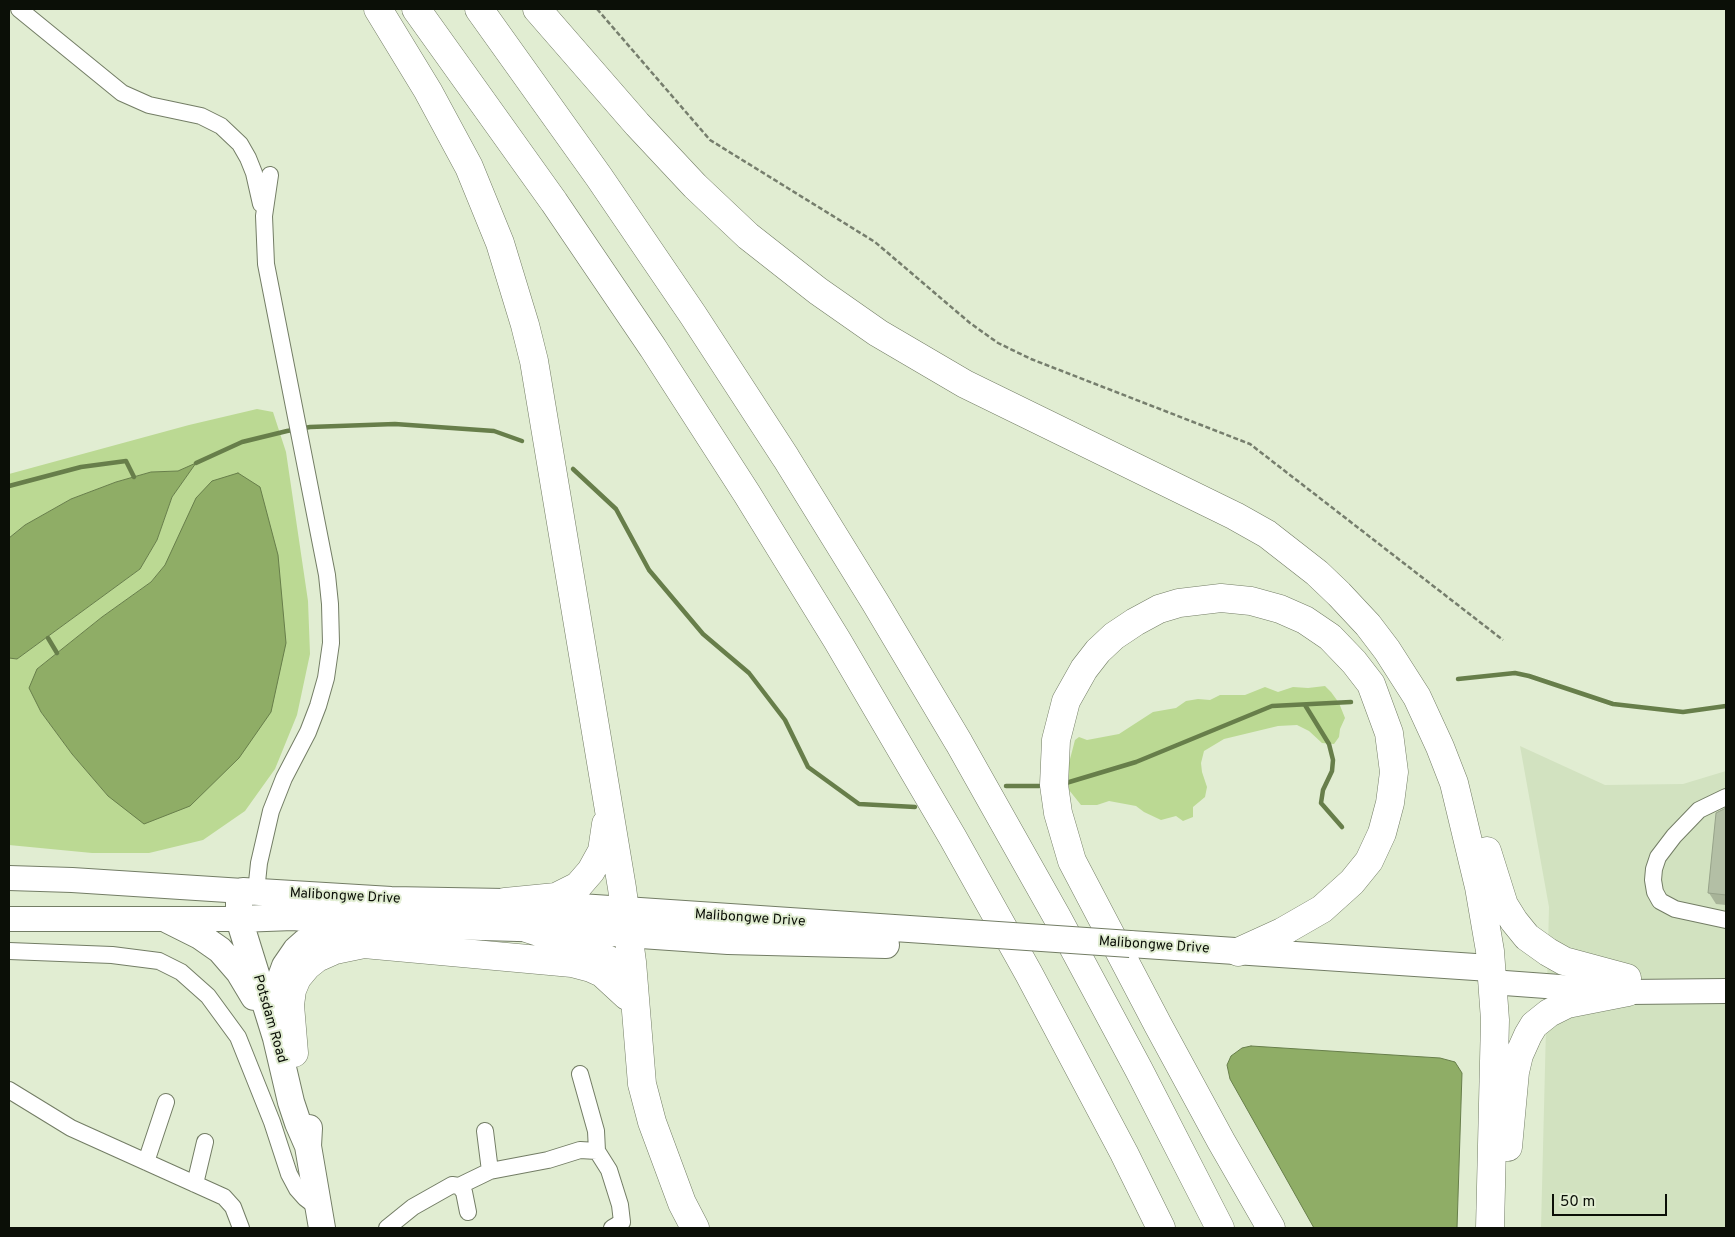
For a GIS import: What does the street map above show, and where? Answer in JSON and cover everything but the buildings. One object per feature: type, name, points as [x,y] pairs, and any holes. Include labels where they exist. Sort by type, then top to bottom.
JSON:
[{"type":"highway","points":[[378,9],[428,91],[469,167],[516,289],[534,361],[608,806],[632,962],[642,1084],[652,1122],[682,1203],[695,1228]]},
{"type":"highway","points":[[416,9],[506,133],[590,256],[747,494],[896,739],[1029,974],[1124,1153],[1161,1228]]},
{"type":"highway","points":[[480,9],[632,224],[709,339],[815,504],[932,697],[1071,942],[1140,1070],[1220,1228]]},
{"type":"highway","points":[[537,9],[643,131],[695,186],[748,236],[818,292],[878,333],[965,384],[1236,516],[1266,534],[1317,573],[1368,625],[1403,674],[1429,722],[1454,783],[1479,887],[1490,951],[1490,976],[1495,1020],[1490,1228]]},
{"type":"highway","points":[[1238,952],[1282,932],[1322,910],[1352,882],[1369,861],[1382,833],[1390,803],[1394,772],[1389,733],[1371,684],[1354,662],[1330,637],[1305,620],[1280,609],[1251,601],[1221,598],[1179,603],[1159,609],[1114,636],[1098,651],[1084,669],[1066,701],[1056,740],[1054,785],[1058,813],[1072,861],[1190,1083],[1271,1228]]},
{"type":"highway","points":[[1454,783],[1473,810],[1504,905],[1514,922],[1528,938],[1564,961],[1627,985]]},
{"type":"highway","points":[[505,902],[556,897],[578,886],[592,871],[602,851],[608,806]]},
{"type":"highway","points":[[529,929],[579,945],[614,962],[620,970],[637,1034]]},
{"type":"highway","points":[[285,1045],[292,990],[307,966],[335,950],[364,944],[572,963],[602,973],[627,996]]},
{"type":"highway","points":[[1495,1228],[1504,1172],[1515,1072],[1519,1055],[1528,1035],[1540,1020],[1558,1007],[1627,985]]},
{"type":"main road","name":"Malibongwe Drive","points":[[9,878],[252,884],[392,900],[505,902],[626,922],[1134,951],[1403,977],[1490,976]]},
{"type":"main road","name":"Potsdam Road","points":[[252,884],[239,901],[280,995],[285,1045]]},
{"type":"main road","name":"Malibongwe Drive","points":[[9,919],[168,920],[293,918],[374,924],[529,929],[626,922]]},
{"type":"main road","name":"Potsdam Road","points":[[248,919],[285,1045],[308,1113],[308,1146],[320,1218]]},
{"type":"main road","points":[[168,920],[200,936],[220,950],[239,972],[285,1045]]},
{"type":"main road","points":[[280,995],[281,976],[285,966],[296,950],[305,942],[317,937],[374,924]]},
{"type":"main road","name":"Malibongwe Drive","points":[[1134,951],[1238,952],[1490,976]]},
{"type":"main road","points":[[1490,976],[1722,991]]},
{"type":"street","points":[[19,9],[122,93],[149,105],[201,116],[221,126],[233,136],[248,158],[254,173],[264,216]]},
{"type":"street","points":[[252,884],[276,795],[308,732],[318,706],[326,678],[331,643],[329,589],[266,264],[264,216],[270,174]]},
{"type":"street","points":[[1726,797],[1699,810],[1674,836],[1658,857],[1653,880],[1655,892],[1660,901],[1675,908],[1726,920]]},
{"type":"street","points":[[9,950],[112,955],[149,959],[159,961],[181,972],[208,996],[238,1037],[272,1122],[289,1174],[296,1189],[320,1218]]},
{"type":"street","points":[[580,1074],[596,1131],[597,1151],[609,1170],[620,1205],[622,1222],[612,1228]]},
{"type":"street","points":[[9,1090],[71,1128],[224,1197],[233,1207],[241,1228]]},
{"type":"street","points":[[146,1162],[166,1102]]},
{"type":"street","points":[[485,1131],[490,1171]]},
{"type":"street","points":[[195,1184],[205,1142]]},
{"type":"street","points":[[387,1228],[413,1207],[452,1185],[459,1186],[490,1171],[548,1160],[580,1150],[597,1151]]},
{"type":"street","points":[[459,1186],[464,1192],[468,1212]]},
{"type":"path","points":[[597,9],[710,140],[875,242],[970,323],[998,343],[1032,360],[1250,444],[1503,640]]},
{"type":"shaded area","points":[[257,409],[273,412],[286,452],[308,601],[310,654],[297,715],[275,769],[245,811],[203,840],[149,853],[92,853],[9,845],[9,658],[17,659],[140,569],[157,540],[172,497],[195,464],[178,471],[151,472],[116,482],[71,499],[25,525],[9,538],[9,474],[189,425]],"holes":[[[165,565],[108,796],[72,754],[41,712],[37,669],[102,617],[151,582]]]},
{"type":"shaded area","points":[[196,463],[172,497],[157,540],[140,569],[17,659],[9,658],[9,538],[25,525],[71,499],[116,482],[151,472],[178,471]]},
{"type":"shaded area","points":[[238,473],[260,487],[278,555],[286,643],[271,712],[239,758],[190,806],[144,824],[108,796],[72,754],[41,712],[29,688],[37,669],[102,617],[151,582],[165,565],[196,498],[212,481]]},
{"type":"shaded area","points":[[1325,686],[1339,703],[1345,718],[1339,737],[1334,744],[1322,743],[1309,731],[1297,725],[1278,726],[1224,739],[1204,751],[1201,763],[1207,787],[1205,797],[1193,807],[1193,817],[1183,821],[1176,816],[1161,820],[1136,806],[1109,801],[1097,805],[1081,805],[1069,790],[1069,763],[1075,740],[1079,737],[1087,740],[1119,734],[1153,712],[1176,708],[1186,701],[1210,700],[1220,695],[1245,695],[1265,687],[1278,692],[1293,687]]},
{"type":"shaded area","points":[[1520,746],[1605,785],[1683,784],[1726,771],[1726,1228],[1541,1228],[1549,907]]},
{"type":"shaded area","points":[[1251,1046],[1440,1058],[1455,1062],[1462,1073],[1457,1228],[1314,1228],[1230,1079],[1227,1065],[1231,1056],[1242,1048]]},
{"type":"waterway","points":[[196,463],[242,442],[310,427],[395,424],[494,431],[522,441]]},
{"type":"waterway","points":[[9,486],[81,467],[126,461],[134,477]]},
{"type":"waterway","points":[[573,469],[616,509],[649,570],[703,634],[749,673],[785,720],[808,767],[859,804],[915,807]]},
{"type":"waterway","points":[[48,638],[57,653]]},
{"type":"waterway","points":[[1458,679],[1515,673],[1613,704],[1683,712],[1726,706]]},
{"type":"waterway","points":[[1066,783],[1136,762],[1272,706],[1351,702]]},
{"type":"waterway","points":[[1305,705],[1329,744],[1333,760],[1332,771],[1323,790],[1321,803],[1342,827]]},
{"type":"waterway","points":[[1006,786],[1039,786]]}]
